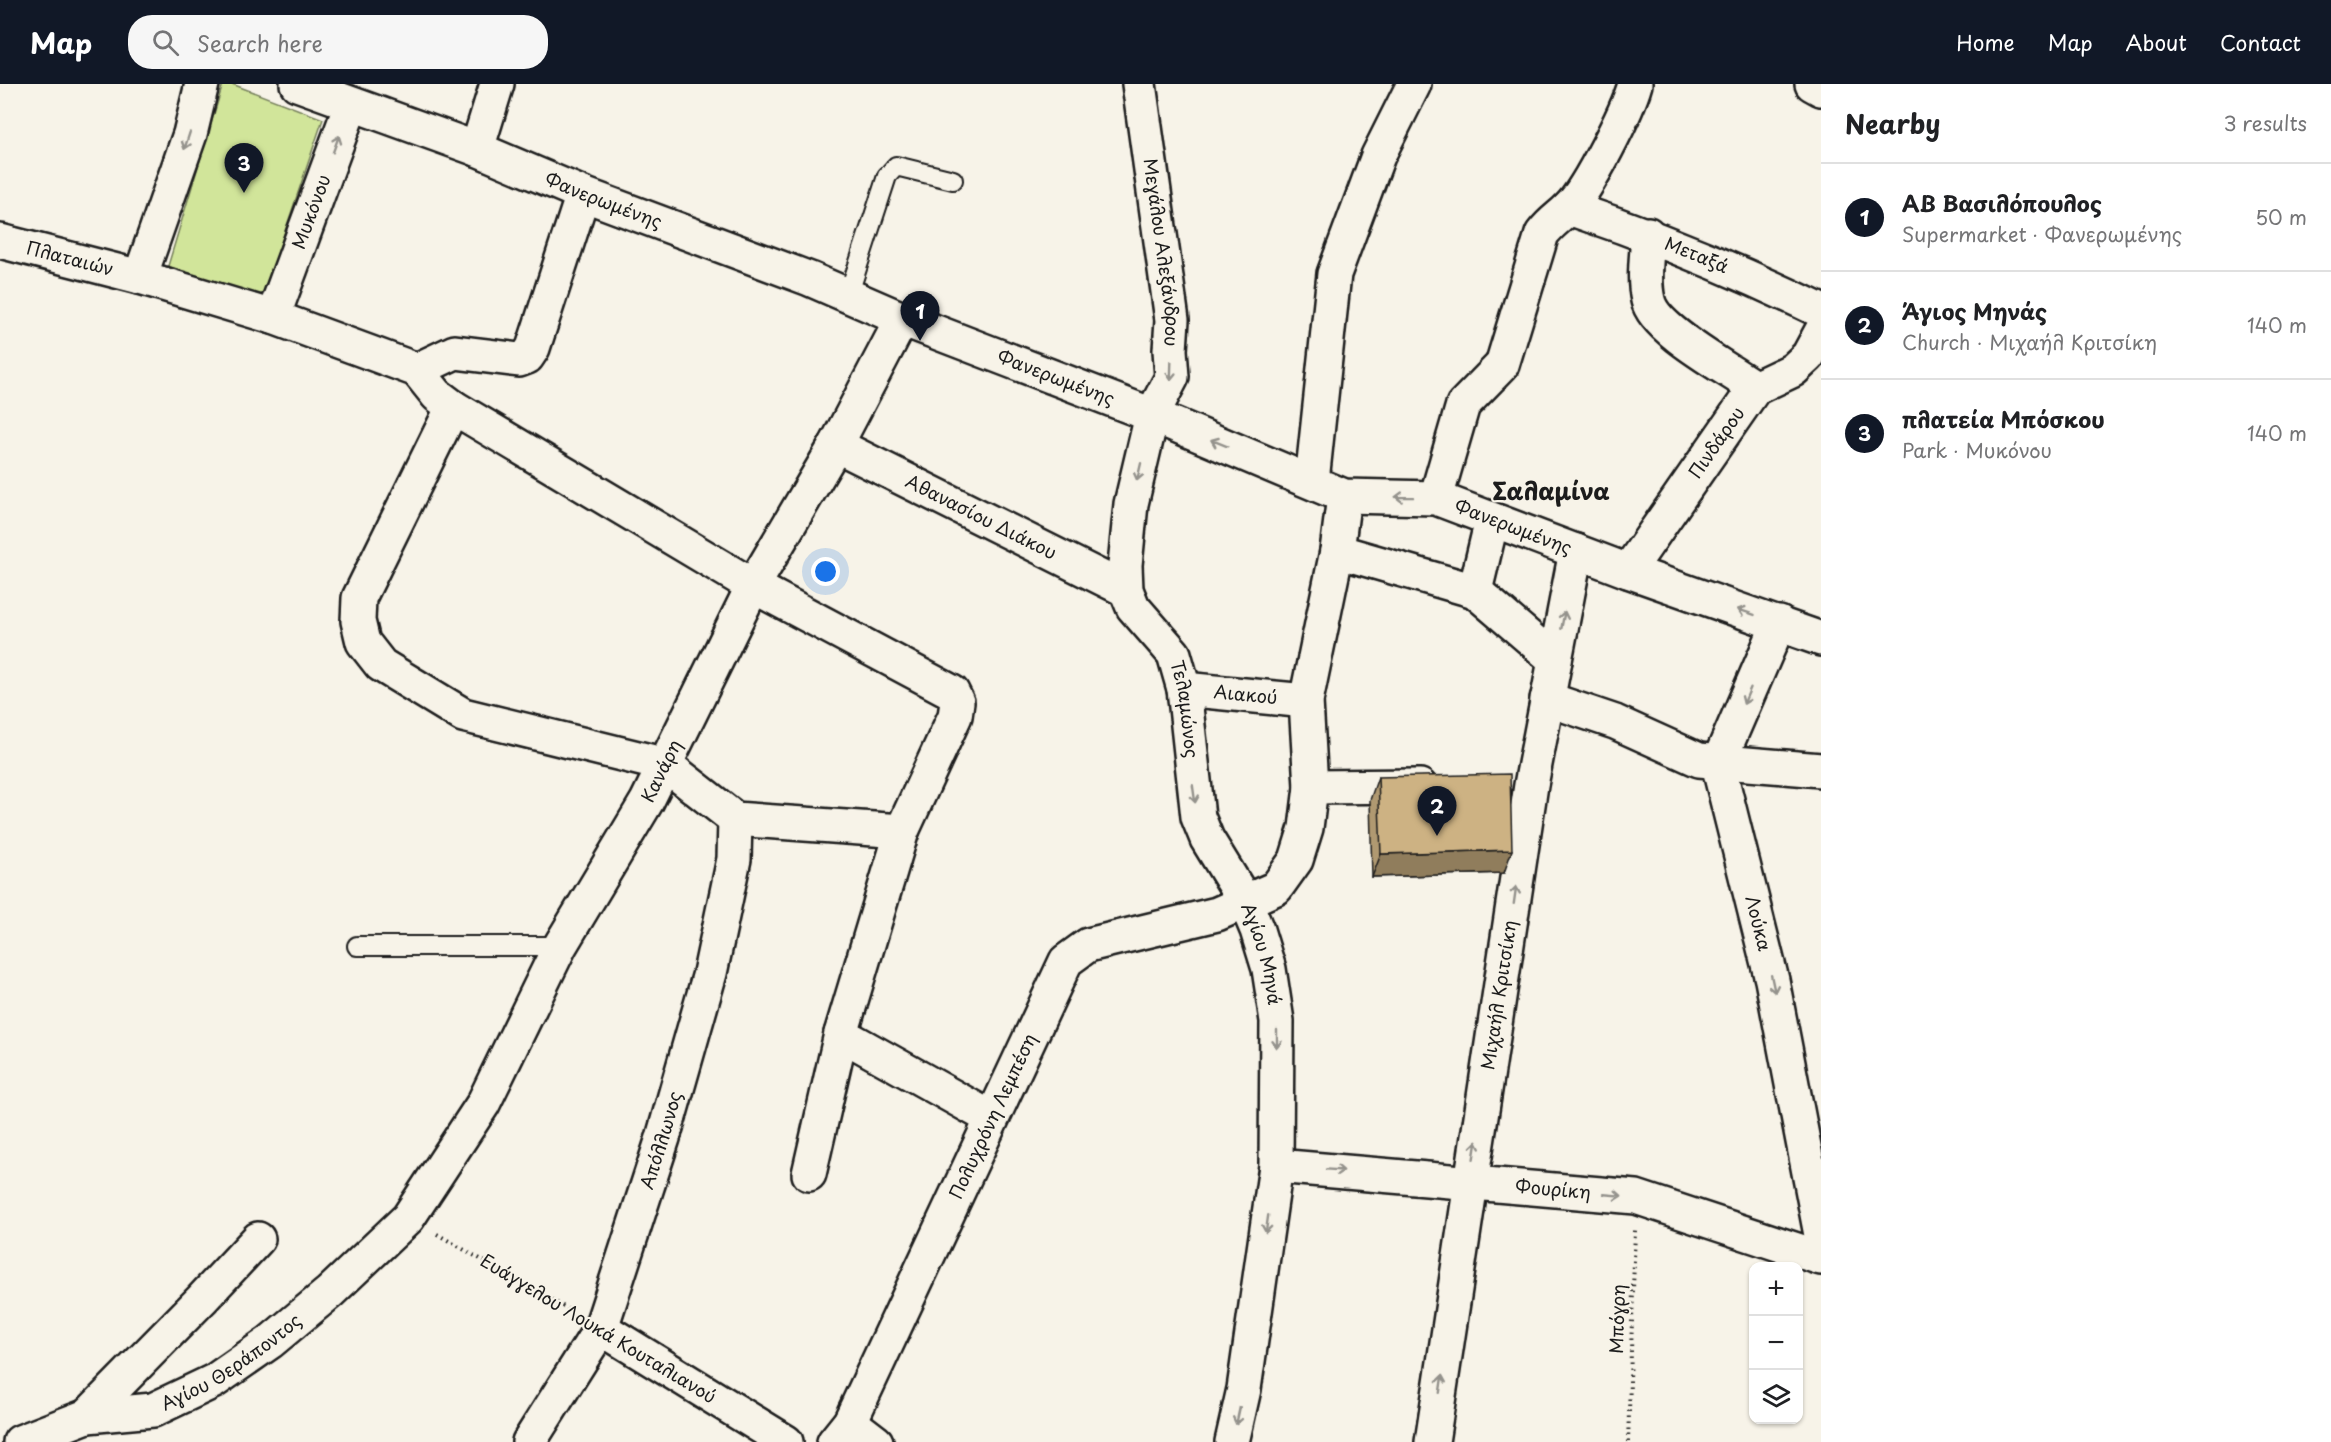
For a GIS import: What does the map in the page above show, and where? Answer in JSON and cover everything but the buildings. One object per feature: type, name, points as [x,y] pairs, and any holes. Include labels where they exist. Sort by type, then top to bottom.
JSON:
[{"type":"street","points":[[140,278],[190,134],[202,84]]},
{"type":"street","name":"Φανερωμένης","points":[[297,84],[477,149],[583,194],[810,279],[902,319],[1152,415],[1344,496],[1436,498],[1628,571],[1821,639]]},
{"type":"street","points":[[477,149],[497,84]]},
{"type":"street","name":"Μεγάλου Αλεξάνδρου","points":[[1139,84],[1172,320],[1170,350],[1172,377],[1152,415]]},
{"type":"street","points":[[1312,481],[1334,274],[1378,156],[1414,84]]},
{"type":"street","points":[[1436,498],[1463,405],[1502,365],[1542,234],[1555,217],[1569,208],[1597,165],[1632,96],[1635,84]]},
{"type":"street","points":[[1812,84],[1821,89]]},
{"type":"street","name":"Μυκόνου","points":[[273,317],[351,105]]},
{"type":"street","points":[[583,194],[533,348],[527,357],[519,360],[455,352],[417,370],[437,395],[453,407],[753,586],[952,692],[957,702],[955,716],[902,831],[841,1034],[809,1174]]},
{"type":"street","name":"Μεταξά","points":[[1569,208],[1648,234],[1720,263],[1821,311]]},
{"type":"street","points":[[1648,234],[1648,302],[1665,324],[1691,347],[1755,388]]},
{"type":"street","name":"Πλαταιών","points":[[0,241],[140,278],[273,317],[417,370]]},
{"type":"street","name":"Κανάρη","points":[[408,1218],[483,1104],[560,946],[666,765],[753,586],[836,445],[902,319]]},
{"type":"street","name":"Πινδάρου","points":[[1628,571],[1755,388],[1793,370],[1808,356],[1821,332]]},
{"type":"street","points":[[453,407],[359,598],[358,621],[363,642],[381,665],[463,715],[666,765],[735,819],[902,831]]},
{"type":"street","name":"Τελαμώνος","points":[[1152,415],[1131,504],[1125,565],[1126,590],[1133,607],[1174,654],[1184,689],[1198,817],[1207,839],[1245,901]]},
{"type":"street","name":"Αθανασίου Διάκου","points":[[836,445],[1126,590]]},
{"type":"street","name":"Αγίου Μηνά","points":[[1232,1442],[1244,1389],[1276,1166],[1277,1021],[1264,948],[1245,901],[1276,888],[1296,860],[1306,828],[1311,787],[1305,701],[1337,551],[1344,496]]},
{"type":"street","points":[[1475,591],[1492,520]]},
{"type":"street","points":[[1337,551],[1475,591],[1555,660]]},
{"type":"street","name":"Μιχαήλ Κριτσίκη","points":[[1432,1442],[1531,785],[1576,551]]},
{"type":"street","points":[[1718,764],[1779,624]]},
{"type":"street","name":"Αιακού","points":[[1184,689],[1305,701]]},
{"type":"street","points":[[1547,699],[1615,722],[1699,760],[1718,764],[1821,770]]},
{"type":"street","name":"Λούκα","points":[[1718,764],[1772,980],[1821,1235]]},
{"type":"street","points":[[1496,785],[1531,785]]},
{"type":"street","points":[[1311,787],[1450,786]]},
{"type":"street","name":"Απόλλωνος","points":[[529,1442],[601,1328],[663,1138],[710,973],[734,859],[735,819]]},
{"type":"street","name":"Πολυχρόνη Λεμπέση","points":[[842,1432],[1066,961],[1088,945],[1217,914],[1245,901]]},
{"type":"street","points":[[841,1034],[991,1118]]},
{"type":"street","name":"Φουρίκη","points":[[1276,1166],[1635,1197],[1821,1258]]},
{"type":"street","name":"Αγίου Θεράποντος","points":[[20,1442],[87,1416],[153,1410],[214,1382],[270,1342],[330,1292],[408,1218]]},
{"type":"street","points":[[87,1416],[258,1239]]},
{"type":"street","name":"Ευάγγελου Λουκά Κουταλιανού","points":[[601,1328],[786,1442]]},
{"type":"street","points":[[842,1432],[876,1442]]},
{"type":"lane","points":[[848,296],[887,176],[896,166],[953,180]]},
{"type":"lane","points":[[357,946],[560,946]]},
{"type":"path","name":"Μπόγρη","points":[[1628,1442],[1635,1197]]},
{"type":"path","name":"Ευάγγελου Λουκά Κουταλιανού","points":[[408,1218],[601,1328]]},
{"type":"green space","points":[[223,84],[232,84],[323,119],[261,302],[168,266]]},
{"type":"place","name":"πλατεία Μπόσκου","points":[[244,193]]},
{"type":"place","name":"ΑΒ Βασιλόπουλος","points":[[920,341]]},
{"type":"place","name":"Άγιος Μηνάς","points":[[1437,836]]},
{"type":"district","name":"Σαλαμίνα","points":[[1551,492]]}]
